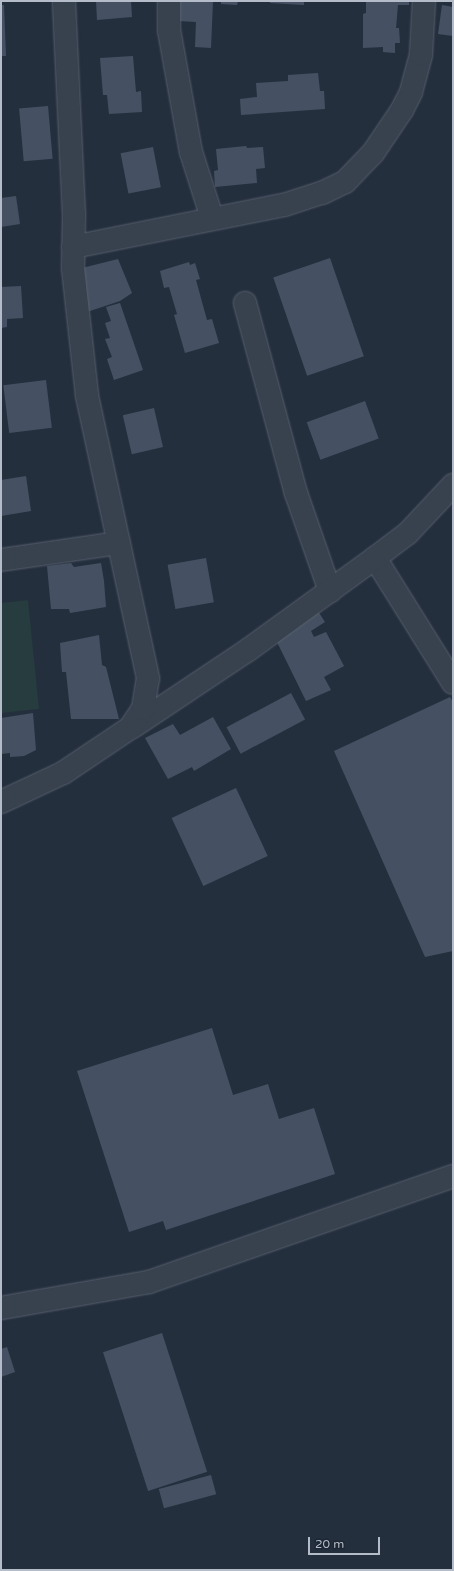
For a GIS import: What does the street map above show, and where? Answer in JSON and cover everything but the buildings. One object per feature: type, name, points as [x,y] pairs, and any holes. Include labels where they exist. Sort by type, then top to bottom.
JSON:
[{"type":"street","points":[[64,1],[74,215],[73,268],[88,395],[148,678],[143,709],[130,728]]},
{"type":"street","points":[[169,1],[169,30],[191,152],[212,218]]},
{"type":"street","points":[[73,247],[212,218],[284,205],[322,193],[345,182],[373,153],[402,110],[411,92],[421,54],[424,1]]},
{"type":"street","points":[[245,303],[296,493],[330,591]]},
{"type":"street","points":[[1,802],[63,773],[248,650],[408,533],[453,485]]},
{"type":"street","points":[[1,560],[119,543]]},
{"type":"street","points":[[375,558],[453,683]]},
{"type":"street","points":[[1,1308],[149,1282],[453,1176]]},
{"type":"green space","points":[[28,600],[39,709],[1,713],[1,603]]}]
